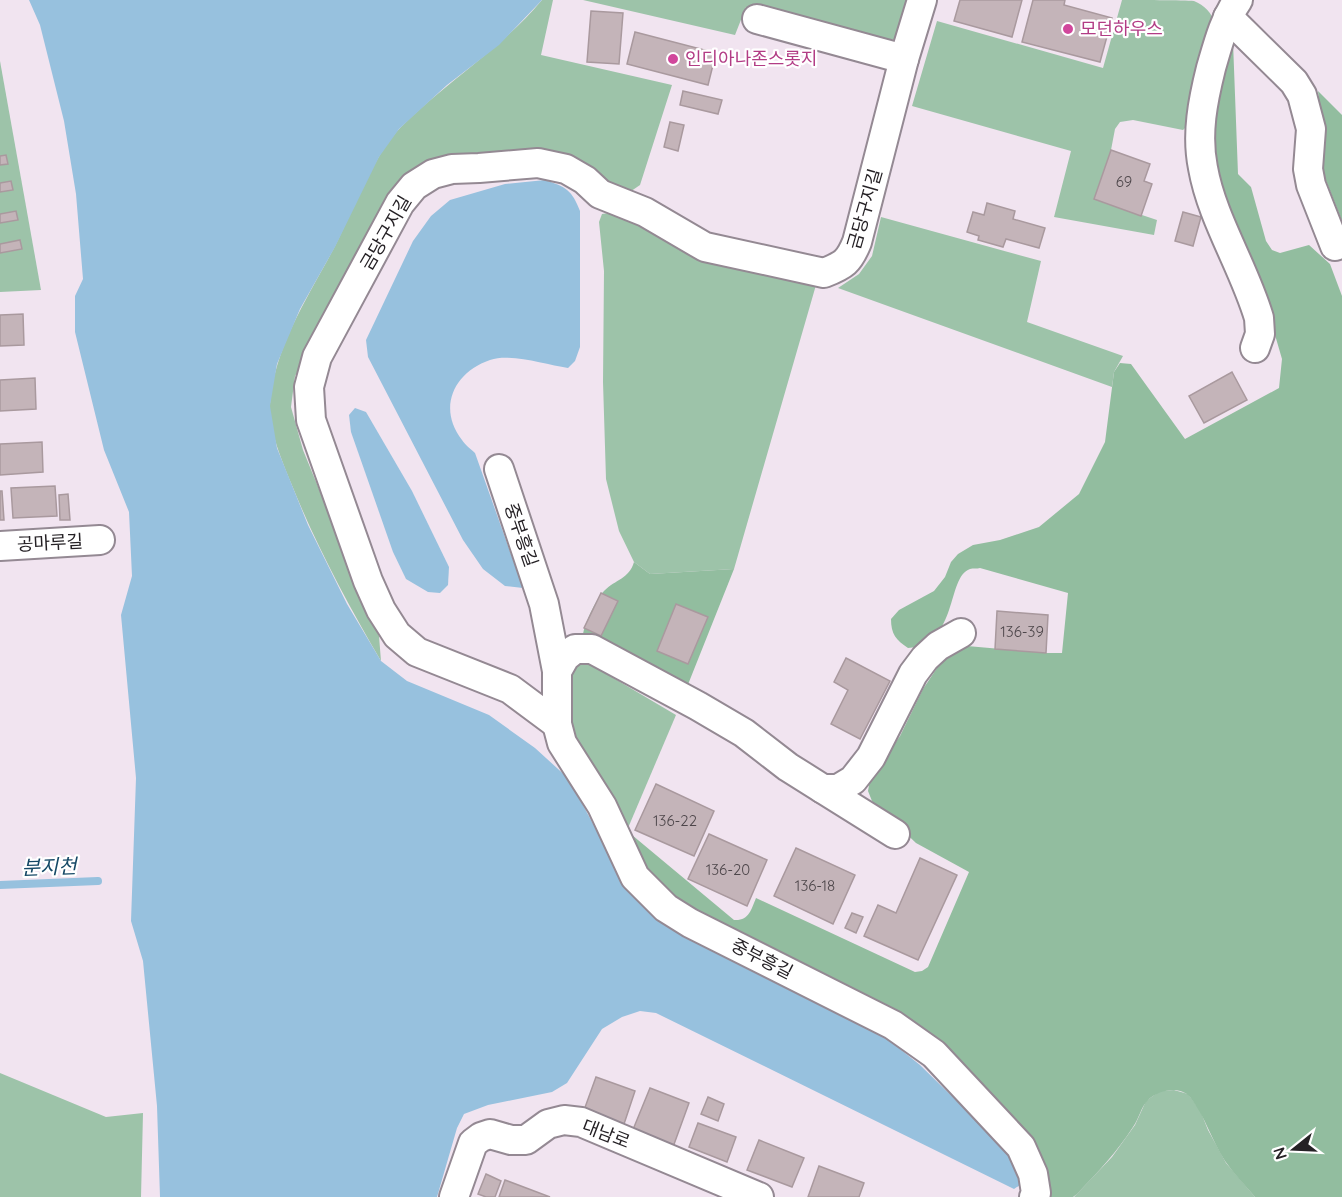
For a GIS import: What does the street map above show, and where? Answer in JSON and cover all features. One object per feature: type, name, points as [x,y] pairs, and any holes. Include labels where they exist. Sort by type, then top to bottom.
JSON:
[{"type":"street","name":"금당구지길","points":[[557,724],[510,689],[417,652],[397,634],[381,610],[368,581],[311,420],[309,387],[317,357],[400,203],[414,186],[433,174],[452,169],[538,163],[566,169],[585,180],[600,194],[645,212],[705,247],[824,273],[841,267],[851,258],[857,242],[904,59],[922,0]]},
{"type":"street","points":[[1227,6],[1294,82],[1302,95],[1311,129],[1308,169],[1311,185],[1335,246]]},
{"type":"street","points":[[1227,6],[1203,97],[1200,138],[1203,168],[1212,198],[1259,318],[1260,334],[1255,348]]},
{"type":"street","points":[[757,19],[904,59]]},
{"type":"street","name":"중부흥길","points":[[499,469],[544,604],[557,672],[557,724],[562,742],[602,806],[635,877],[666,908],[893,1024],[934,1054],[1022,1147],[1033,1174],[1036,1192],[1034,1197]]},
{"type":"street","name":"공마루길","points":[[0,546],[100,540]]},
{"type":"street","points":[[823,789],[838,789],[853,780],[872,757],[919,666],[938,646],[961,633]]},
{"type":"street","points":[[557,672],[565,657],[575,649],[592,649],[707,711],[744,734],[789,767],[895,834]]},
{"type":"street","name":"대남로","points":[[454,1197],[473,1143],[481,1137],[490,1134],[511,1140],[526,1140],[549,1124],[564,1120],[581,1122],[759,1197]]},
{"type":"green space","points":[[542,0],[553,0],[541,55],[672,85],[640,185],[624,196],[578,166],[395,191],[295,376],[291,407],[303,450],[379,636],[381,661],[321,551],[276,444],[271,423],[270,404],[278,362],[294,322],[335,246],[381,152],[401,127],[509,34]]},
{"type":"green space","points":[[583,0],[909,0],[897,38],[886,42],[746,7],[735,35]]},
{"type":"green space","points":[[1122,0],[1194,1],[1207,10],[1214,24],[1190,123],[1183,130],[1133,120],[1120,122],[1115,129],[1111,150],[1094,199],[1157,220],[1154,235],[1054,217],[1071,151],[912,106],[937,21],[1103,68]]},
{"type":"green space","points":[[1233,42],[1238,174],[1251,187],[1266,241],[1272,250],[1280,253],[1309,245],[1330,264],[1342,296],[1342,1197],[1255,1197],[1225,1161],[1190,1097],[1181,1091],[1170,1090],[1158,1093],[1146,1102],[1135,1124],[1120,1145],[1077,1194],[1073,1197],[1044,1197],[937,1047],[692,918],[639,873],[632,835],[734,920],[746,917],[756,898],[915,972],[928,967],[969,872],[916,843],[872,801],[868,791],[870,780],[900,736],[923,689],[939,665],[953,653],[967,646],[1062,653],[1068,593],[980,568],[971,569],[957,584],[944,623],[936,635],[924,644],[908,648],[904,645],[893,633],[891,619],[899,610],[934,591],[958,554],[973,545],[1000,540],[1039,527],[1079,494],[1105,442],[1114,372],[1120,363],[1131,364],[1185,439],[1279,388],[1282,359],[1268,311],[1215,177],[1213,133],[1218,82]]},
{"type":"green space","points":[[0,61],[41,290],[0,292]]},
{"type":"green space","points":[[1318,91],[1342,115],[1342,221],[1323,173],[1323,137]]},
{"type":"green space","points":[[602,214],[620,215],[685,253],[710,261],[816,285],[734,569],[650,574],[634,562],[619,531],[606,479],[603,382],[604,271],[599,222]]},
{"type":"green space","points":[[881,217],[1041,261],[1027,322],[1123,356],[1114,372],[1112,387],[838,288],[859,274],[872,256]]},
{"type":"green space","points":[[634,562],[650,574],[734,569],[687,687],[583,635],[591,612],[601,595],[629,572]]},
{"type":"green space","points":[[578,663],[588,663],[676,715],[628,828],[574,745],[567,687],[571,668]]},
{"type":"green space","points":[[0,1073],[106,1117],[143,1113],[141,1197],[0,1197]]},
{"type":"green space","points":[[1174,1090],[1188,1094],[1200,1110],[1226,1163],[1255,1197],[1074,1197],[1112,1157],[1135,1125],[1146,1101],[1160,1091]]},
{"type":"water","points":[[29,0],[542,0],[499,45],[447,85],[399,129],[379,157],[335,247],[300,309],[277,364],[270,406],[277,448],[308,525],[347,604],[381,661],[407,681],[489,715],[535,748],[569,779],[622,878],[822,1002],[885,1037],[920,1065],[1023,1166],[1026,1181],[1014,1189],[656,1013],[640,1011],[622,1017],[602,1029],[567,1083],[552,1092],[488,1105],[464,1114],[457,1128],[437,1197],[160,1197],[157,1106],[143,961],[131,921],[136,778],[121,615],[132,576],[129,512],[104,450],[75,332],[75,296],[83,279],[76,194],[64,121],[40,25]]},
{"type":"water","points":[[545,180],[567,190],[580,211],[580,347],[575,361],[568,368],[519,359],[490,360],[467,373],[453,392],[450,404],[455,428],[463,442],[475,453],[523,588],[505,586],[483,569],[463,540],[368,357],[366,340],[413,241],[431,216],[450,200],[505,184]]},
{"type":"water","points":[[355,408],[366,412],[412,491],[449,567],[448,585],[440,593],[428,592],[406,579],[393,552],[351,432],[349,415]]},
{"type":"building","points":[[960,0],[1022,0],[1012,37],[954,21]]},
{"type":"building","points":[[1033,0],[1065,0],[1064,5],[1112,18],[1100,62],[1022,42]]},
{"type":"building","points":[[591,11],[623,13],[619,64],[587,62]]},
{"type":"building","points":[[635,32],[716,53],[708,85],[627,64]]},
{"type":"building","points":[[683,91],[722,100],[718,114],[680,105]]},
{"type":"building","points":[[670,122],[684,125],[678,151],[664,147]]},
{"type":"building","points":[[1111,150],[1150,164],[1144,181],[1152,184],[1141,216],[1094,199]]},
{"type":"building","points":[[6,155],[8,164],[0,165],[0,156]]},
{"type":"building","points":[[11,181],[13,190],[0,192],[0,183]]},
{"type":"building","points":[[987,203],[1015,211],[1013,219],[1045,228],[1039,248],[1006,239],[1003,247],[978,240],[979,236],[967,232],[973,212],[984,215]]},
{"type":"building","points":[[16,211],[18,220],[0,223],[0,214]]},
{"type":"building","points":[[1183,212],[1201,217],[1193,246],[1175,241]]},
{"type":"building","points":[[20,240],[22,249],[0,253],[0,244]]},
{"type":"building","points":[[23,314],[24,345],[0,346],[0,315]]},
{"type":"building","points":[[1232,372],[1247,400],[1204,423],[1189,396]]},
{"type":"building","points":[[35,378],[36,409],[0,411],[0,380]]},
{"type":"building","points":[[42,442],[43,472],[0,475],[0,444]]},
{"type":"building","points":[[55,486],[57,516],[13,518],[11,488]]},
{"type":"building","points":[[0,491],[2,491],[4,520],[0,520]]},
{"type":"building","points":[[68,494],[70,520],[60,520],[59,495]]},
{"type":"building","points":[[601,593],[618,601],[601,636],[584,628]]},
{"type":"building","points":[[676,604],[708,617],[688,664],[657,651]]},
{"type":"building","points":[[997,611],[1048,615],[1046,653],[995,649]]},
{"type":"building","points":[[846,658],[890,681],[860,739],[831,724],[848,690],[834,682]]},
{"type":"building","points":[[656,784],[714,811],[694,856],[635,830]]},
{"type":"building","points":[[709,834],[767,860],[747,906],[688,879]]},
{"type":"building","points":[[796,848],[855,875],[833,924],[774,896]]},
{"type":"building","points":[[920,858],[957,875],[918,960],[864,936],[878,905],[896,913]]},
{"type":"building","points":[[852,913],[863,917],[856,933],[845,928]]},
{"type":"building","points":[[596,1077],[635,1091],[623,1127],[583,1113]]},
{"type":"building","points":[[650,1088],[689,1103],[673,1147],[632,1132]]},
{"type":"building","points":[[708,1097],[724,1104],[718,1121],[701,1114]]},
{"type":"building","points":[[698,1123],[736,1137],[727,1162],[689,1147]]},
{"type":"building","points":[[759,1140],[804,1158],[792,1187],[747,1170]]},
{"type":"building","points":[[819,1166],[864,1183],[859,1197],[808,1197]]},
{"type":"building","points":[[486,1174],[501,1181],[495,1197],[478,1194]]},
{"type":"building","points":[[505,1180],[550,1197],[499,1197]]},
{"type":"waterway","name":"분지천","points":[[0,885],[98,881]]},
{"type":"place","name":"모던하우스","points":[[1068,29]]},
{"type":"place","name":"인디아나존스롯지","points":[[673,59]]}]
